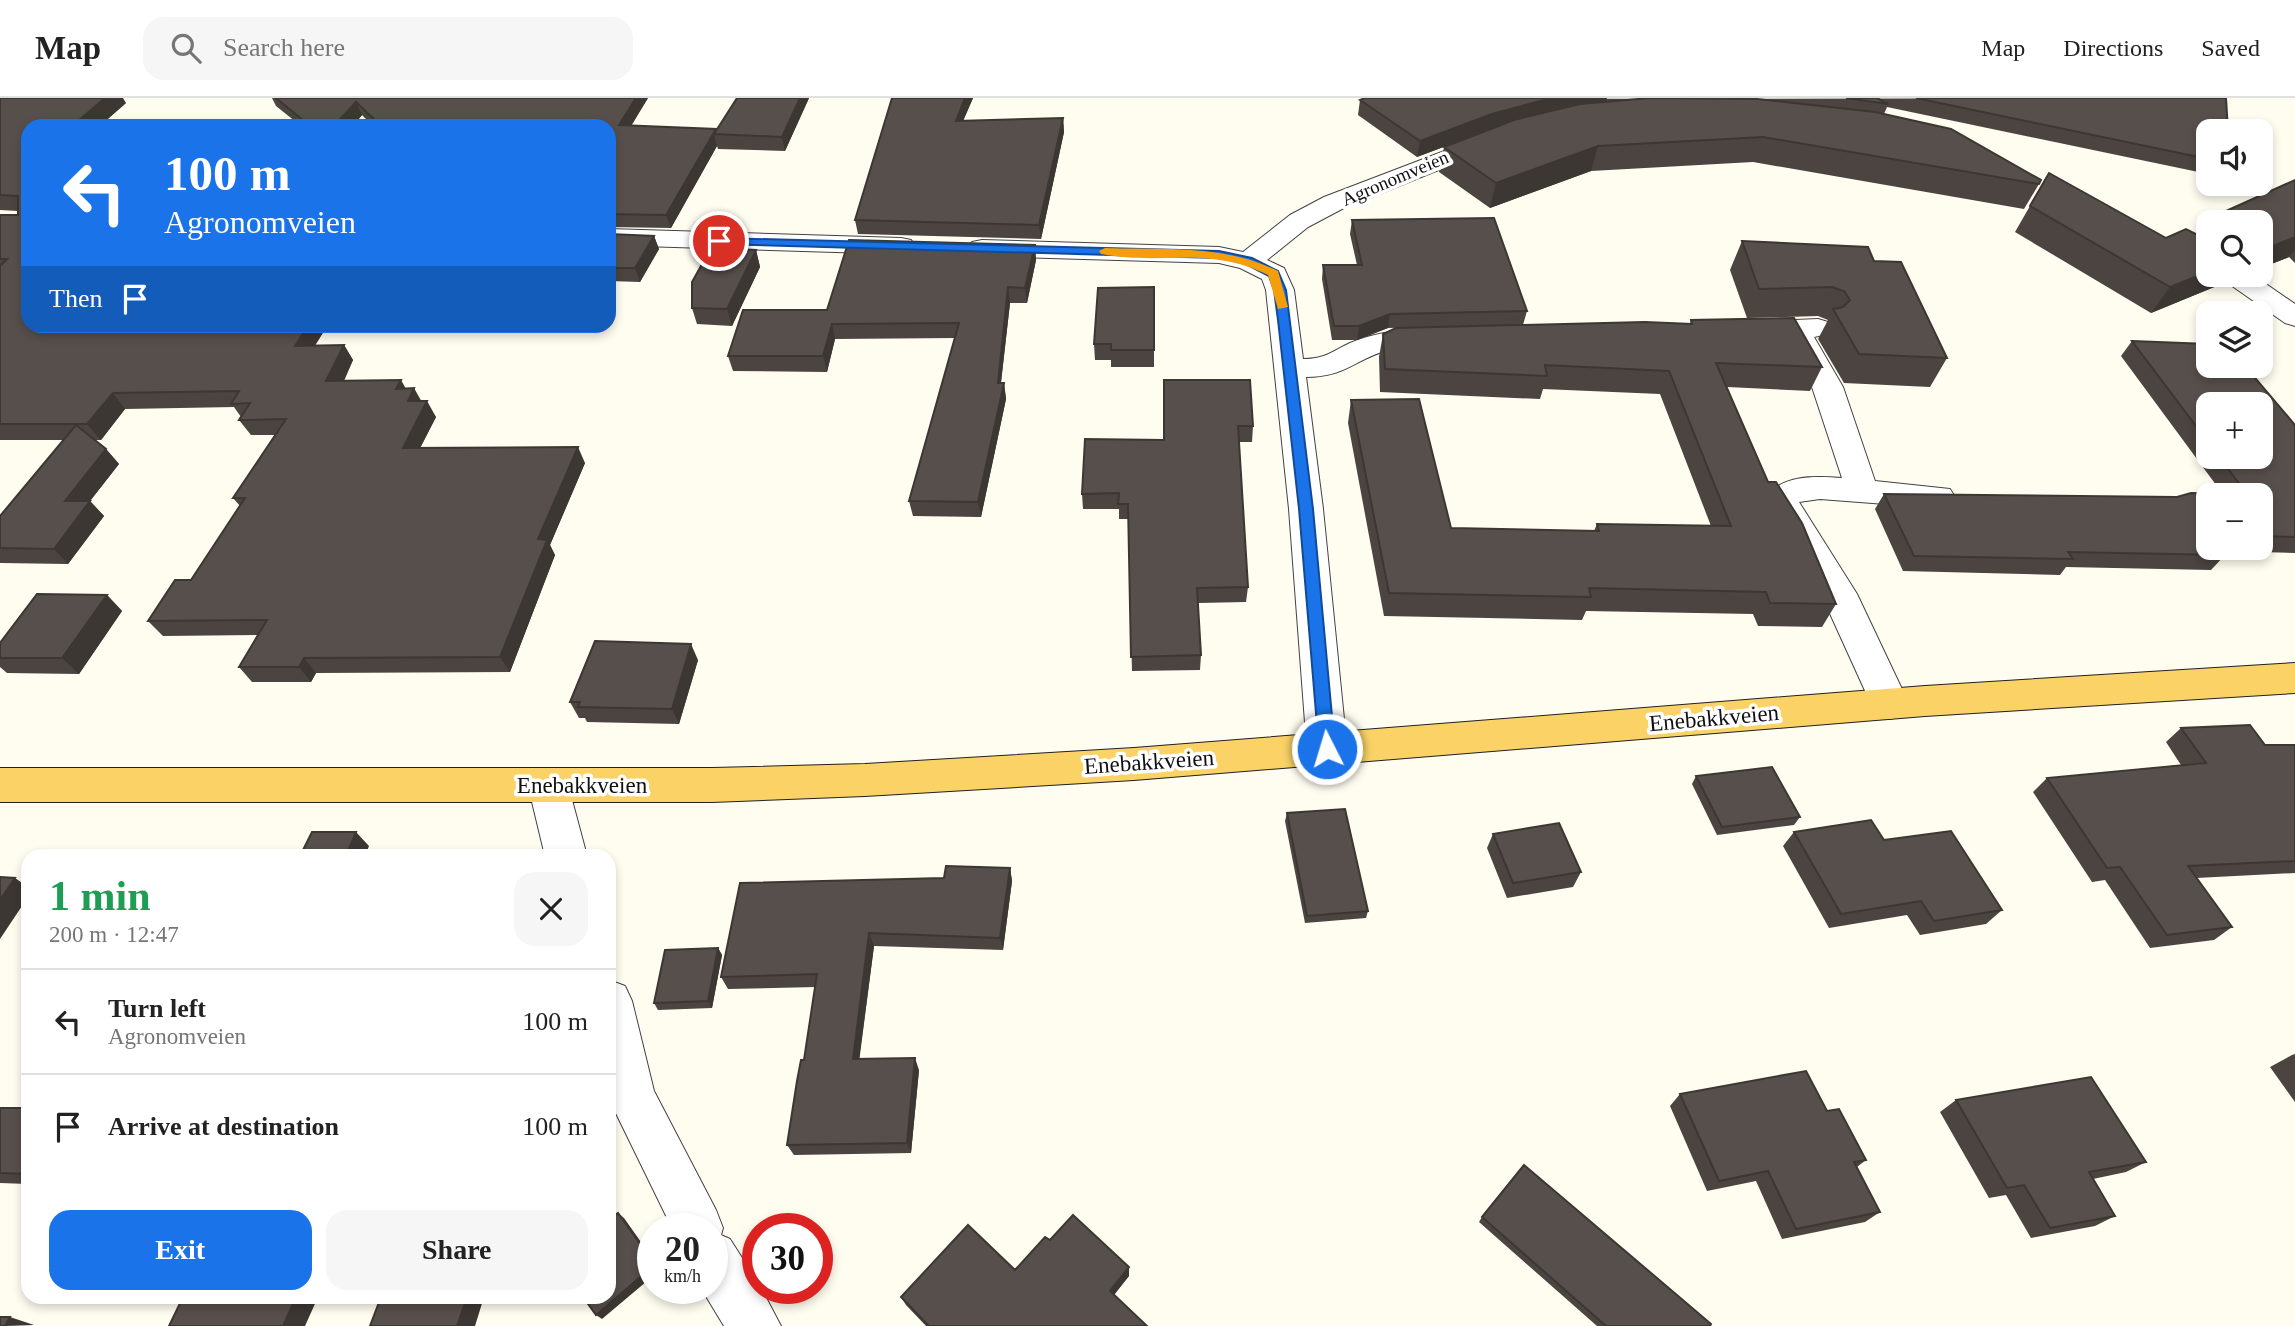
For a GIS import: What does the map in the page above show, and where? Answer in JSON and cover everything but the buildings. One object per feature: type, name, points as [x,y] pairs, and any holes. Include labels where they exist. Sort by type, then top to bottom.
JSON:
[{"type":"main road","name":"Enebakkveien","points":[[0,785],[712,785],[865,780],[1327,749],[2212,681],[2295,678]]},
{"type":"street","name":"Agronomveien","points":[[1248,261],[1299,220],[1468,147],[1515,133]]},
{"type":"street","points":[[616,237],[1219,254],[1248,261],[1274,274],[1290,368],[1327,749]]},
{"type":"street","points":[[2252,287],[2295,317]]},
{"type":"street","points":[[1714,331],[1807,329],[1819,369],[1845,431],[1862,492]]},
{"type":"street","points":[[1290,368],[1327,368],[1360,350],[1388,340],[1464,340]]},
{"type":"street","points":[[1890,704],[1839,594],[1781,500],[1786,494],[1801,489],[1970,498]]},
{"type":"street","points":[[548,785],[564,849]]},
{"type":"street","points":[[616,1030],[632,1097],[690,1213]]},
{"type":"street","points":[[728,1283],[754,1326]]},
{"type":"slow traffic","points":[[1105,251],[1219,254],[1248,261],[1274,274],[1282,307]]},
{"type":"route","points":[[719,241],[1219,254],[1262,266],[1274,274],[1280,290],[1306,509],[1314,626],[1327,749]]}]
